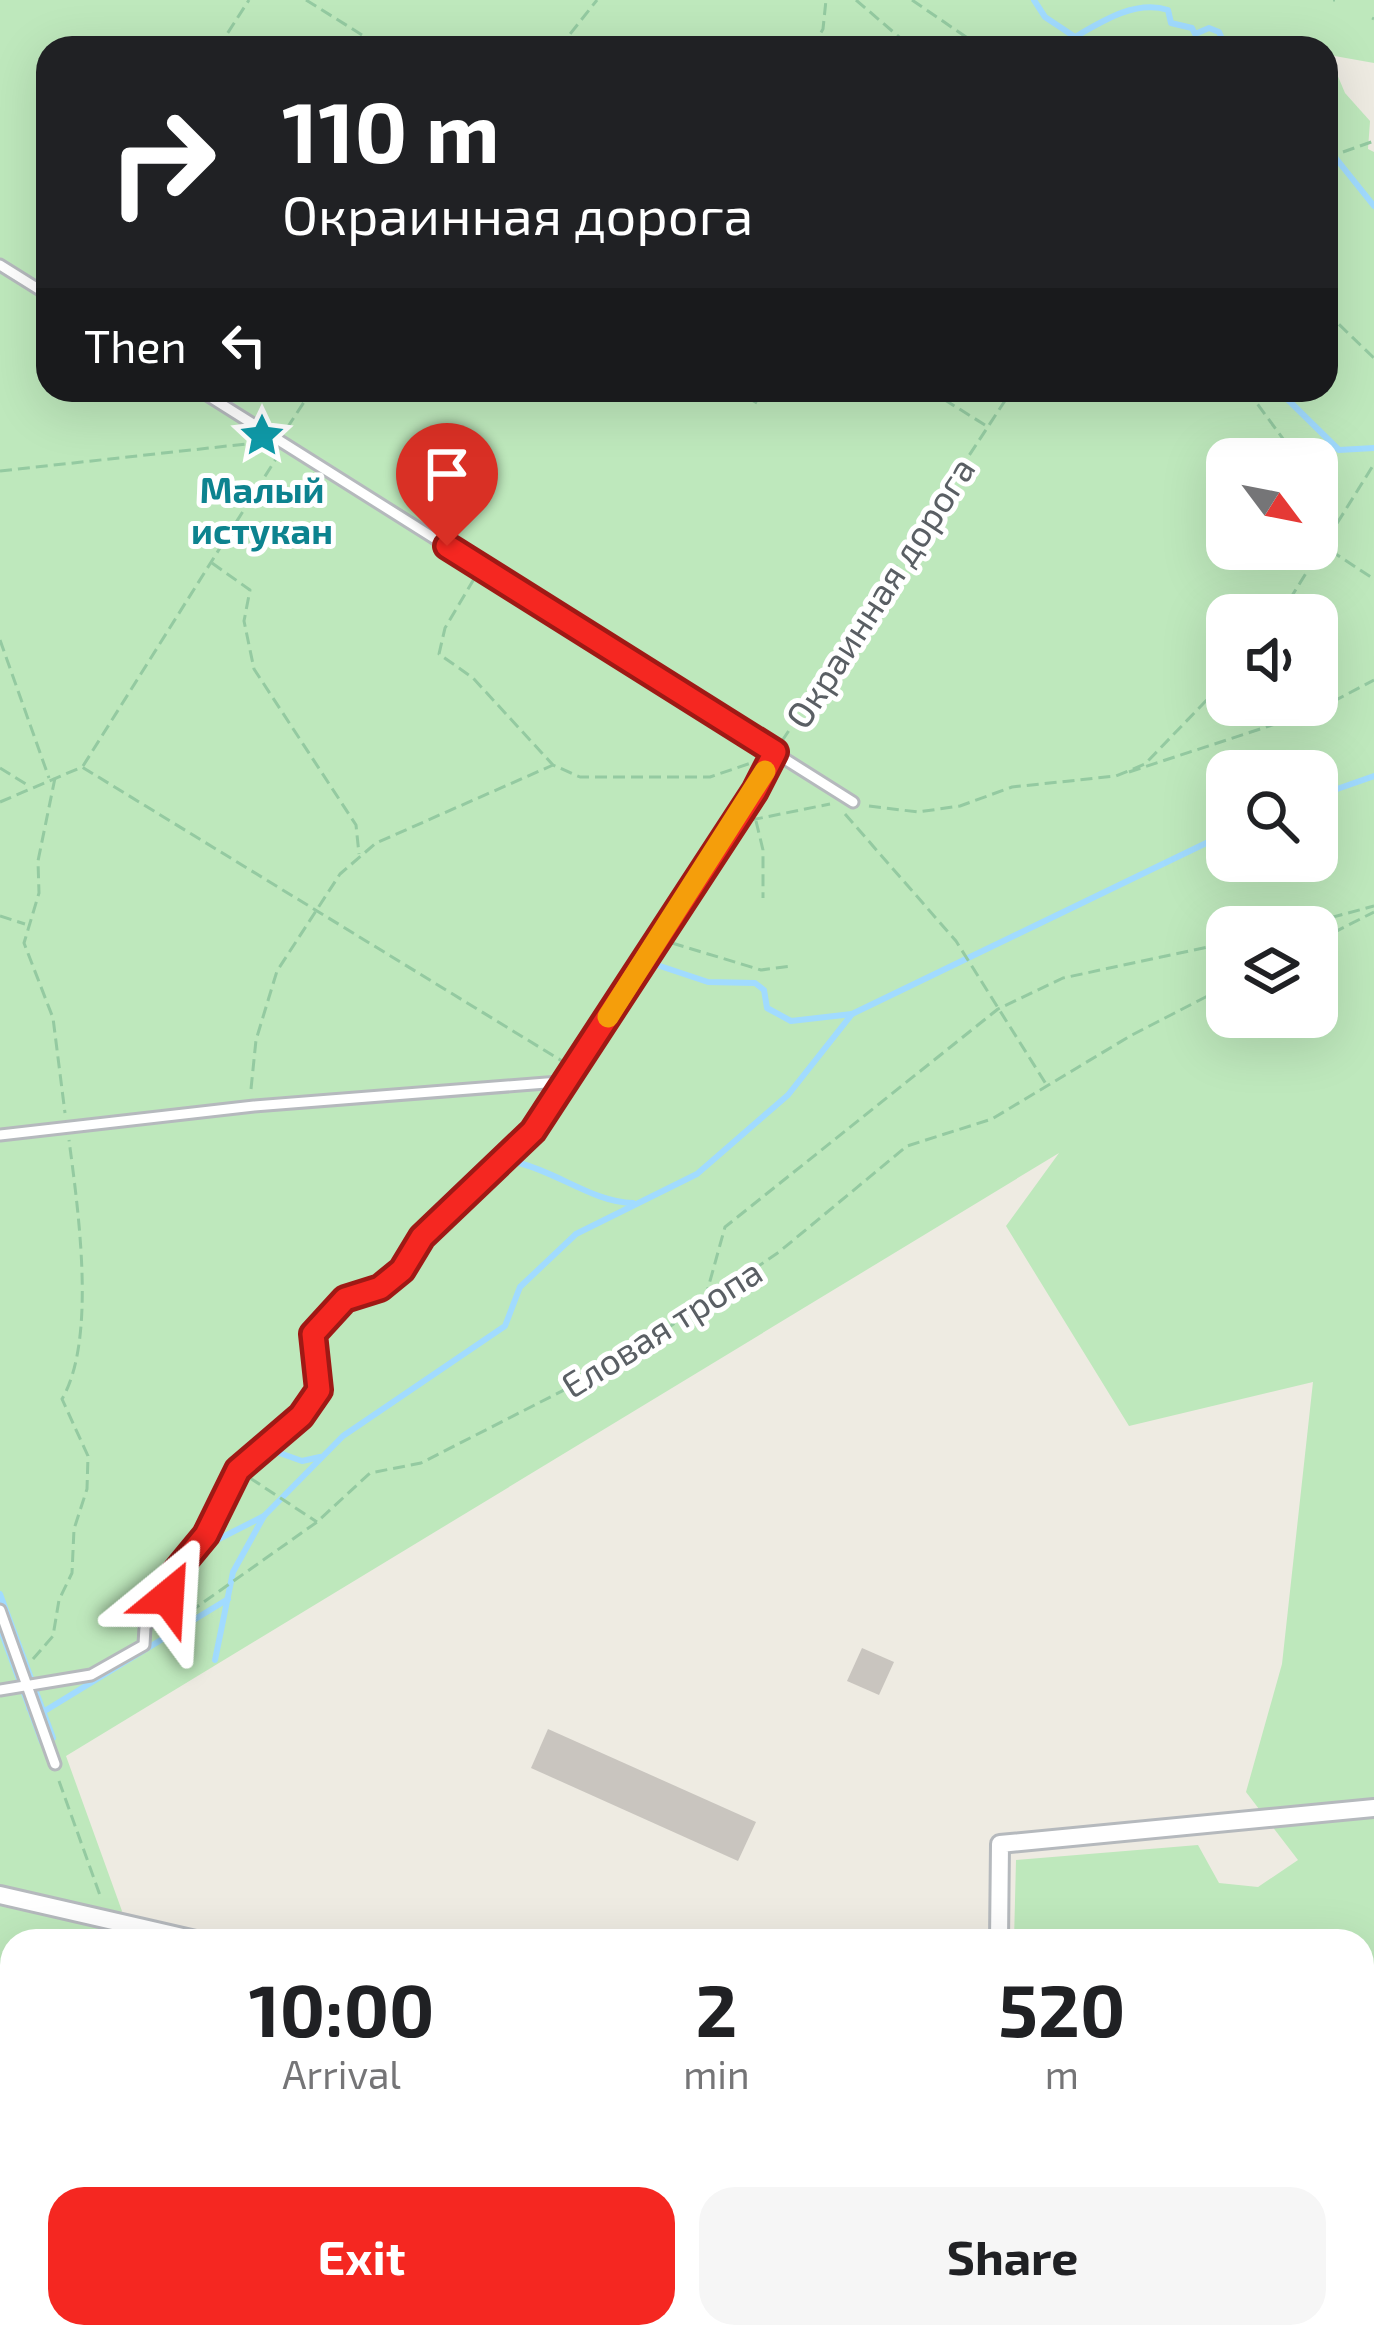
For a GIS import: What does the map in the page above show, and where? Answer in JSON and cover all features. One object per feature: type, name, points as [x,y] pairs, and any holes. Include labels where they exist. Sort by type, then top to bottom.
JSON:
[{"type":"street","points":[[999,1929],[1000,1844],[1374,1808]]},
{"type":"street","points":[[0,1895],[155,1929]]},
{"type":"lane","points":[[0,265],[36,288]]},
{"type":"lane","points":[[218,402],[773,756],[853,802]]},
{"type":"lane","name":"Окраинная дорога","points":[[144,1645],[145,1627],[168,1597],[187,1552],[206,1535],[238,1470],[301,1416],[319,1390],[313,1334],[345,1299],[380,1288],[402,1270],[422,1237],[533,1131],[773,756]]},
{"type":"lane","points":[[0,1136],[254,1106],[559,1082],[573,1069]]},
{"type":"lane","points":[[0,1610],[55,1764]]},
{"type":"lane","points":[[0,1690],[91,1675],[144,1645]]},
{"type":"path","points":[[226,36],[250,0]]},
{"type":"path","points":[[306,0],[364,36]]},
{"type":"path","points":[[568,36],[597,0]]},
{"type":"path","points":[[819,36],[826,0]]},
{"type":"path","points":[[856,0],[898,36]]},
{"type":"path","points":[[913,0],[965,36]]},
{"type":"path","points":[[1338,155],[1374,141]]},
{"type":"path","points":[[1338,324],[1374,358]]},
{"type":"path","points":[[0,802],[82,767],[305,402]]},
{"type":"path","points":[[948,402],[986,426]]},
{"type":"path","name":"Окраинная дорога","points":[[773,756],[1003,402]]},
{"type":"path","points":[[1256,402],[1282,438]]},
{"type":"path","points":[[0,471],[282,442]]},
{"type":"path","points":[[1338,525],[1374,464]]},
{"type":"path","points":[[1338,555],[1374,579]]},
{"type":"path","points":[[210,562],[250,590],[244,621],[254,669],[356,825],[359,854]]},
{"type":"path","points":[[480,567],[445,628],[440,654],[500,704],[553,765],[580,777],[619,780],[659,774],[710,777],[773,756]]},
{"type":"path","points":[[0,640],[52,779],[38,861],[39,893],[26,924],[26,953],[53,1018],[82,1237],[76,1375],[62,1399],[88,1456],[87,1490],[74,1529],[72,1573],[59,1600],[52,1636],[23,1674]]},
{"type":"path","points":[[853,802],[918,812],[960,806],[1012,787],[1116,776],[1315,711],[1374,680]]},
{"type":"path","points":[[1116,776],[1144,764],[1206,701]]},
{"type":"path","points":[[254,1106],[256,1040],[277,971],[313,912],[359,854],[553,765]]},
{"type":"path","points":[[82,767],[573,1069]]},
{"type":"path","points":[[0,768],[29,786]]},
{"type":"path","points":[[732,824],[834,803],[880,848],[956,941],[1047,1086]]},
{"type":"path","points":[[756,819],[764,850],[763,898]]},
{"type":"path","points":[[1338,917],[1374,909]]},
{"type":"path","points":[[1338,929],[1374,909]]},
{"type":"path","points":[[0,916],[26,924]]},
{"type":"path","points":[[658,942],[761,970],[792,966]]},
{"type":"path","points":[[705,1299],[725,1226],[998,1010],[1064,978],[1206,948]]},
{"type":"path","name":"Еловая тропа","points":[[144,1645],[317,1522],[370,1473],[421,1463],[615,1364],[779,1252],[907,1146],[992,1119],[1206,998]]},
{"type":"path","points":[[238,1470],[317,1522]]},
{"type":"path","points":[[59,1781],[107,1916]]},
{"type":"green space","points":[[0,0],[1374,0],[1374,63],[1338,57],[1338,36],[36,36],[36,402],[1338,402],[1338,76],[1345,93],[1370,121],[1368,149],[1374,152],[1374,1929],[1014,1929],[1016,1860],[1198,1845],[1219,1883],[1258,1887],[1298,1860],[1246,1792],[1282,1664],[1313,1382],[1129,1426],[1006,1226],[1059,1153],[66,1756],[122,1911],[111,1929],[0,1929]]},
{"type":"building","points":[[862,1648],[894,1662],[879,1695],[847,1681]]},
{"type":"building","points":[[548,1729],[756,1822],[738,1861],[531,1768]]},
{"type":"waterway","points":[[1034,0],[1045,17],[1074,36]]},
{"type":"waterway","points":[[1077,36],[1120,13],[1144,8],[1168,10],[1171,23],[1192,28],[1195,34],[1209,28],[1221,36]]},
{"type":"waterway","points":[[1338,161],[1374,206]]},
{"type":"waterway","points":[[1290,402],[1339,450],[1374,448]]},
{"type":"waterway","points":[[1338,789],[1374,776]]},
{"type":"waterway","points":[[215,1660],[233,1572],[264,1516],[343,1436],[505,1326],[520,1287],[576,1234],[697,1174],[788,1095],[852,1014],[1206,843]]},
{"type":"waterway","points":[[660,966],[708,982],[755,983],[764,990],[767,1008],[791,1021],[852,1014]]},
{"type":"waterway","points":[[519,1163],[604,1198],[633,1203]]},
{"type":"waterway","points":[[274,1451],[302,1461],[320,1457]]},
{"type":"waterway","points":[[209,1544],[264,1516]]},
{"type":"waterway","points":[[0,1594],[53,1738]]},
{"type":"waterway","points":[[29,1708],[43,1712],[228,1599]]},
{"type":"waterway","points":[[0,1628],[42,1742]]},
{"type":"slow traffic","points":[[608,1017],[765,771]]},
{"type":"place","name":"Малый истукан","points":[[262,435]]},
{"type":"route","points":[[168,1597],[173,1575],[187,1552],[206,1535],[238,1470],[301,1416],[319,1390],[313,1334],[345,1299],[380,1288],[402,1270],[422,1237],[533,1131],[686,900],[700,868],[755,791],[775,752],[447,546]]}]
